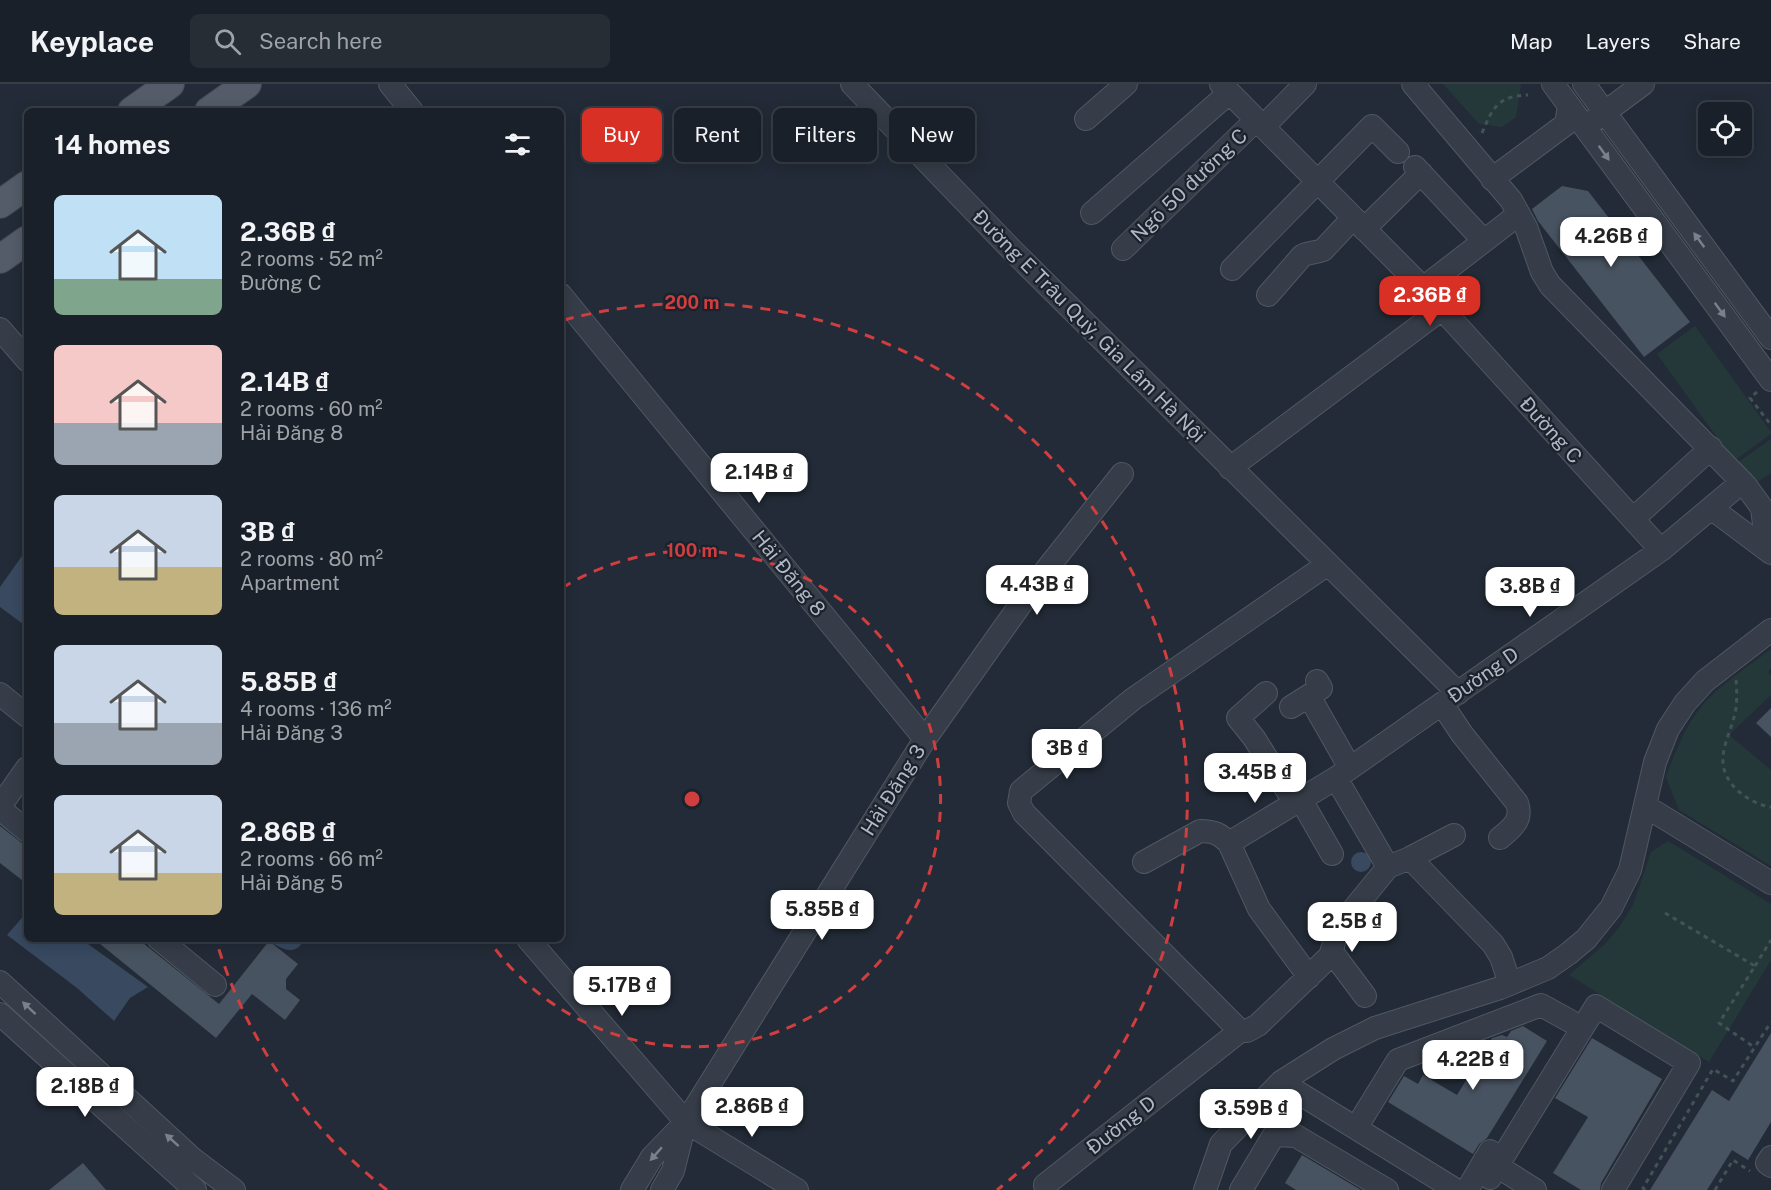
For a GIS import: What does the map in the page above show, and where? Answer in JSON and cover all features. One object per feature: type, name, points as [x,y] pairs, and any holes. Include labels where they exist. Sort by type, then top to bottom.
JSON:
[{"type":"main road","points":[[136,108],[170,84]]},
{"type":"main road","points":[[213,108],[247,84]]},
{"type":"main road","points":[[0,204],[17,186]]},
{"type":"main road","points":[[0,259],[24,242]]},
{"type":"street","points":[[390,84],[410,108]]},
{"type":"street","name":"Đường E Trâu Quỳ, Gia Lâm Hà Nội","points":[[852,84],[1012,250],[1328,564],[1450,698],[1462,734],[1517,803],[1520,811],[1519,819],[1500,838]]},
{"type":"street","points":[[1086,119],[1126,84]]},
{"type":"street","points":[[1259,123],[1305,84]]},
{"type":"street","points":[[1413,84],[1511,200],[1519,214],[1542,272],[1550,285],[1711,448],[1762,508],[1769,551]]},
{"type":"street","points":[[1553,84],[1573,119],[1765,385]]},
{"type":"street","points":[[1492,179],[1573,119],[1605,112],[1643,84]]},
{"type":"street","points":[[1573,119],[1591,86]]},
{"type":"street","points":[[1591,86],[1605,112],[1770,334]]},
{"type":"street","points":[[1092,213],[1225,88]]},
{"type":"street","name":"Đường C","points":[[1225,88],[1423,288],[1661,550]]},
{"type":"street","name":"Ngõ 50 đường C","points":[[1123,249],[1259,123]]},
{"type":"street","points":[[1233,269],[1372,126],[1484,241]]},
{"type":"street","points":[[1268,295],[1302,256],[1323,250],[1359,224],[1411,164]]},
{"type":"street","points":[[1423,288],[1519,214]]},
{"type":"street","name":"Hải Đăng 8","points":[[564,299],[925,739]]},
{"type":"street","points":[[1230,468],[1442,309]]},
{"type":"street","points":[[0,329],[24,357]]},
{"type":"street","points":[[1633,519],[1711,448]]},
{"type":"street","name":"Hải Đăng 3","points":[[632,1190],[652,1157],[686,1122],[925,739],[1035,584],[1122,474]]},
{"type":"street","name":"Đường D","points":[[1229,843],[1343,773],[1661,550],[1742,482]]},
{"type":"street","points":[[1711,508],[1769,551]]},
{"type":"street","points":[[1240,1030],[1024,813],[1019,803],[1021,791],[1133,699],[1328,564]]},
{"type":"street","points":[[1205,1190],[1221,1144],[1281,1082],[1359,1035],[1427,1010],[1510,984],[1548,968],[1586,939],[1619,896],[1630,870],[1655,762],[1662,743],[1685,703],[1710,676],[1771,630]]},
{"type":"street","points":[[1266,693],[1238,718],[1298,801],[1332,854]]},
{"type":"street","points":[[0,694],[24,714]]},
{"type":"street","points":[[1306,695],[1388,867]]},
{"type":"street","points":[[24,772],[1,805],[4,813],[24,829]]},
{"type":"street","points":[[1645,806],[1771,883]]},
{"type":"street","points":[[1144,862],[1200,831],[1211,831],[1221,835],[1229,843],[1258,909],[1309,977]]},
{"type":"street","name":"Đường D","points":[[1045,1185],[1240,1030],[1247,1031],[1258,1025],[1332,952],[1338,928],[1388,867],[1454,835]]},
{"type":"street","points":[[1410,858],[1493,944],[1501,957],[1510,984]]},
{"type":"street","points":[[163,942],[215,985]]},
{"type":"street","points":[[531,942],[686,1122],[797,1190]]},
{"type":"street","points":[[1332,952],[1365,996]]},
{"type":"street","points":[[0,982],[205,1167],[234,1190]]},
{"type":"street","points":[[1356,1128],[1398,1060],[1541,1005],[1580,1019]]},
{"type":"street","points":[[1467,1190],[1530,1100],[1580,1019],[1596,1006],[1689,1063],[1613,1190]]},
{"type":"street","points":[[1427,1010],[1439,1044]]},
{"type":"street","points":[[0,1014],[191,1189],[205,1167]]},
{"type":"street","points":[[1281,1082],[1456,1190]]},
{"type":"street","points":[[1530,1100],[1493,1172],[1535,1190]]},
{"type":"street","name":"Hải Đăng 3","points":[[662,1190],[673,1170],[686,1122]]},
{"type":"street","points":[[1241,1190],[1275,1135],[1296,1136],[1387,1190]]},
{"type":"path","points":[[1482,133],[1492,110],[1499,102],[1509,97],[1528,95]]},
{"type":"path","points":[[1765,385],[1750,398],[1771,425]]},
{"type":"path","points":[[1735,672],[1736,709],[1724,744],[1723,759],[1726,772],[1733,785],[1745,797],[1761,806],[1771,807]]},
{"type":"path","points":[[1665,913],[1755,966]]},
{"type":"path","points":[[1754,1047],[1719,1023],[1771,940]]},
{"type":"path","points":[[1645,1190],[1643,1188],[1713,1069],[1733,1081],[1771,1022]]},
{"type":"path","points":[[1715,1190],[1732,1160],[1752,1172],[1766,1162]]},
{"type":"shaded area","points":[[1443,84],[1521,84],[1516,117],[1502,127],[1479,124]]},
{"type":"shaded area","points":[[1695,326],[1771,432],[1734,461],[1657,354]]},
{"type":"shaded area","points":[[1771,439],[1771,473],[1753,485],[1737,463]]},
{"type":"shaded area","points":[[1771,649],[1771,668],[1768,672],[1771,675],[1771,695],[1729,735],[1771,770],[1771,866],[1679,810],[1666,777],[1683,736],[1708,699]]},
{"type":"shaded area","points":[[1668,841],[1771,904],[1771,960],[1709,1062],[1569,975],[1606,943],[1620,926],[1633,905],[1651,852]]},
{"type":"water","points":[[24,553],[24,625],[0,607],[0,587]]},
{"type":"water","points":[[1361,852],[1368,855],[1371,862],[1368,869],[1361,872],[1354,869],[1351,862],[1354,855]]},
{"type":"water","points":[[24,915],[24,942],[85,942],[148,987],[130,998],[114,1021],[77,988],[7,935]]},
{"type":"water","points":[[270,942],[302,942],[296,949],[281,948]]},
{"type":"building","points":[[1562,186],[1588,191],[1690,322],[1644,357],[1538,221],[1532,209]]},
{"type":"building","points":[[1771,708],[1771,737],[1756,723]]},
{"type":"building","points":[[0,826],[24,845],[24,882],[0,863]]},
{"type":"building","points":[[98,942],[142,942],[219,1004],[268,942],[298,964],[286,979],[286,989],[300,1000],[285,1020],[252,994],[216,1038]]},
{"type":"building","points":[[1523,1026],[1547,1041],[1487,1138],[1479,1144],[1473,1154],[1388,1102],[1404,1076],[1418,1084],[1423,1075],[1457,1095],[1492,1038],[1502,1035],[1507,1037],[1511,1031]]},
{"type":"building","points":[[1771,1033],[1771,1122],[1748,1160],[1732,1150],[1707,1190],[1650,1190],[1712,1090],[1729,1101]]},
{"type":"building","points":[[1592,1038],[1662,1079],[1601,1183],[1600,1190],[1581,1190],[1553,1173],[1588,1117],[1555,1098]]},
{"type":"building","points":[[1302,1155],[1361,1190],[1296,1190],[1285,1183]]},
{"type":"building","points":[[83,1163],[106,1190],[49,1190]]}]
